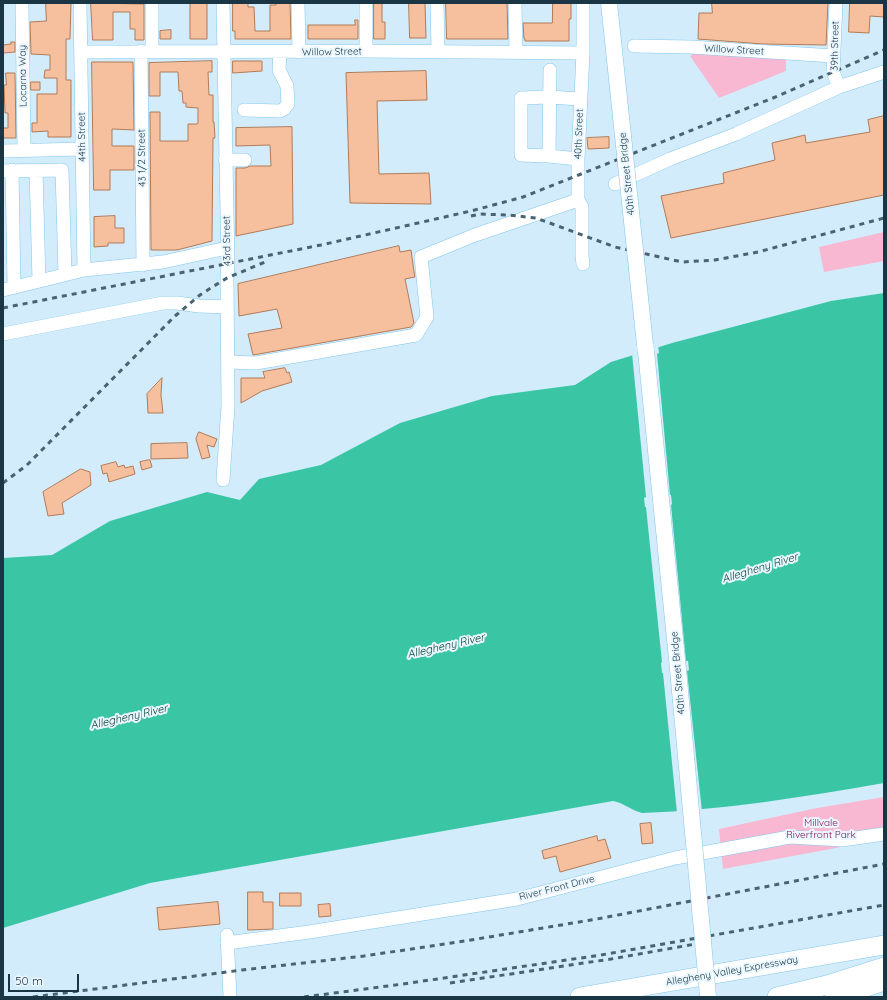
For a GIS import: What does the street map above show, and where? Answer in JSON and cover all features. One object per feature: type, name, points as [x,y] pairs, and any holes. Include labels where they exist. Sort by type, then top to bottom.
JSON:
[{"type":"highway","name":"Allegheny Valley Expressway","points":[[580,997],[884,945]]},
{"type":"highway","points":[[777,997],[827,985],[884,967]]},
{"type":"highway","points":[[835,997],[884,981]]},
{"type":"highway","points":[[877,997],[884,995]]},
{"type":"main road","name":"40th Street Bridge","points":[[609,3],[646,348],[708,996]]},
{"type":"street","name":"Locarna Way","points":[[22,3],[24,150]]},
{"type":"street","name":"44th Street","points":[[80,3],[84,270]]},
{"type":"street","name":"43 1/2 Street","points":[[143,265],[147,51],[152,3]]},
{"type":"street","name":"43rd Street","points":[[223,3],[228,362],[228,406],[223,480]]},
{"type":"street","points":[[298,3],[299,52]]},
{"type":"street","points":[[366,3],[366,51]]},
{"type":"street","points":[[437,3],[438,52]]},
{"type":"street","points":[[515,3],[516,52]]},
{"type":"street","name":"40th Street","points":[[583,3],[583,53],[578,159],[578,200],[582,206],[583,264]]},
{"type":"street","name":"39th Street","points":[[836,3],[833,72],[839,87]]},
{"type":"street","name":"Willow Street","points":[[634,46],[692,47],[834,56]]},
{"type":"street","name":"Willow Street","points":[[81,52],[366,51],[583,53]]},
{"type":"street","points":[[244,110],[280,110],[284,109],[288,104],[287,86],[279,70],[280,52]]},
{"type":"street","points":[[549,156],[550,70]]},
{"type":"street","points":[[615,184],[670,159],[736,134],[839,87],[884,72]]},
{"type":"street","points":[[578,159],[549,156],[522,156],[521,98],[549,97],[580,99]]},
{"type":"street","points":[[3,150],[82,149]]},
{"type":"street","points":[[226,160],[245,160]]},
{"type":"street","points":[[65,274],[62,170],[7,170],[8,288],[84,270],[143,265],[227,248]]},
{"type":"street","points":[[36,170],[39,280]]},
{"type":"street","points":[[228,362],[256,363],[416,335],[428,317],[421,258],[475,235],[578,200]]},
{"type":"street","points":[[3,334],[163,303],[227,307]]},
{"type":"street","name":"River Front Drive","points":[[230,997],[227,939],[309,932],[517,898],[675,858],[790,837],[842,840],[884,834]]},
{"type":"green space","points":[[697,51],[786,56],[786,71],[719,98],[690,56]]},
{"type":"green space","points":[[884,232],[884,261],[824,272],[819,247]]},
{"type":"green space","name":"Millvale Riverfront Park","points":[[884,797],[884,839],[723,869],[719,829],[817,808]]},
{"type":"water","name":"Allegheny River","points":[[884,293],[884,783],[733,806],[673,811],[642,813],[621,803],[613,801],[150,883],[3,928],[3,558],[52,555],[110,521],[207,492],[240,500],[259,479],[321,465],[400,423],[492,396],[575,385],[611,362],[672,343],[831,301]]},
{"type":"pier","points":[[658,345],[659,353],[657,354],[670,495],[686,661],[688,661],[689,670],[687,671],[702,812],[677,813],[644,498],[646,497],[632,353]]},
{"type":"building","points":[[46,3],[71,3],[70,39],[66,39],[66,80],[71,80],[71,137],[48,137],[48,131],[32,132],[32,123],[37,123],[37,94],[57,94],[57,78],[44,78],[45,70],[50,70],[50,55],[31,54],[30,22],[46,21]]},
{"type":"building","points":[[91,3],[144,4],[144,40],[135,40],[135,29],[130,29],[130,12],[113,12],[113,40],[93,40]]},
{"type":"building","points":[[207,3],[207,39],[190,39],[190,4]]},
{"type":"building","points":[[233,3],[248,3],[248,7],[254,7],[255,31],[270,31],[270,5],[276,5],[276,3],[290,3],[291,39],[235,39],[235,31],[233,31]]},
{"type":"building","points":[[374,3],[382,3],[382,22],[385,22],[385,39],[374,39]]},
{"type":"building","points":[[409,3],[425,3],[426,38],[410,38]]},
{"type":"building","points":[[446,3],[507,3],[508,39],[447,39]]},
{"type":"building","points":[[553,3],[571,3],[569,41],[525,41],[523,23],[552,23]]},
{"type":"building","points":[[712,3],[828,3],[826,45],[763,44],[698,39],[699,13],[712,13]]},
{"type":"building","points":[[850,3],[884,3],[884,17],[870,16],[869,33],[849,32]]},
{"type":"building","points":[[355,20],[358,20],[358,39],[308,39],[308,25],[355,25]]},
{"type":"building","points":[[171,30],[171,39],[160,39],[160,31]]},
{"type":"building","points":[[11,42],[15,42],[15,52],[3,53],[3,45],[11,44]]},
{"type":"building","points":[[212,61],[212,72],[208,72],[209,95],[213,95],[213,122],[215,138],[213,138],[212,241],[177,250],[151,250],[150,112],[160,112],[160,141],[188,141],[188,124],[198,123],[198,108],[186,107],[186,103],[183,103],[182,91],[179,91],[178,72],[160,72],[160,96],[149,96],[149,63]]},
{"type":"building","points":[[233,61],[262,61],[262,71],[233,73]]},
{"type":"building","points":[[92,62],[133,62],[134,130],[112,129],[112,146],[134,146],[134,170],[110,170],[110,190],[94,190]]},
{"type":"building","points":[[426,71],[427,100],[377,101],[379,174],[429,173],[431,204],[350,203],[346,73]]},
{"type":"building","points":[[6,73],[15,73],[16,138],[3,138],[3,128],[8,128],[8,113],[5,113],[4,85],[6,85]]},
{"type":"building","points":[[31,82],[40,82],[40,90],[31,90]]},
{"type":"building","points":[[884,116],[884,195],[671,238],[661,196],[724,183],[723,173],[775,160],[772,143],[805,135],[806,143],[870,132],[868,120]]},
{"type":"building","points":[[292,127],[293,224],[236,236],[236,168],[271,166],[270,145],[236,146],[236,128]]},
{"type":"building","points":[[609,137],[609,148],[588,149],[587,138]]},
{"type":"building","points":[[115,216],[115,228],[124,228],[124,243],[108,243],[108,246],[94,247],[94,217]]},
{"type":"building","points":[[399,246],[400,252],[411,250],[415,277],[405,279],[414,323],[411,327],[253,355],[248,334],[282,328],[277,309],[239,316],[238,284]]},
{"type":"building","points":[[285,368],[287,373],[289,372],[292,382],[262,391],[241,403],[241,378],[265,378],[263,372]]},
{"type":"building","points":[[162,378],[161,395],[163,413],[148,413],[147,394]]},
{"type":"building","points":[[199,432],[217,439],[214,447],[207,445],[210,457],[202,459],[196,439]]},
{"type":"building","points":[[187,443],[188,458],[151,459],[151,444]]},
{"type":"building","points":[[150,460],[152,467],[142,470],[140,462]]},
{"type":"building","points":[[116,462],[118,467],[124,465],[125,468],[133,466],[135,474],[109,482],[107,473],[103,474],[101,466]]},
{"type":"building","points":[[81,469],[90,472],[91,485],[62,503],[64,514],[48,516],[43,492]]},
{"type":"building","points":[[651,823],[653,843],[642,844],[640,824]]},
{"type":"building","points":[[597,836],[598,841],[605,839],[611,858],[560,872],[556,856],[544,859],[542,851]]},
{"type":"building","points":[[248,892],[263,892],[263,902],[273,902],[273,929],[248,930]]},
{"type":"building","points":[[280,893],[301,893],[301,906],[280,906]]},
{"type":"building","points":[[218,902],[220,924],[159,930],[157,908]]},
{"type":"building","points":[[330,904],[331,916],[319,917],[318,905]]},
{"type":"railway","points":[[3,308],[321,245],[471,211],[523,197],[773,98],[884,50]]},
{"type":"railway","points":[[471,216],[480,214],[536,218],[615,247],[682,262],[715,260],[758,252],[884,218]]},
{"type":"railway","points":[[3,483],[27,465],[175,316],[200,295],[227,278],[265,262]]},
{"type":"railway","points":[[33,997],[364,956],[465,941],[597,919],[884,864]]},
{"type":"railway","points":[[304,997],[601,955],[884,905]]},
{"type":"railway","points":[[450,983],[611,959],[701,943]]}]
